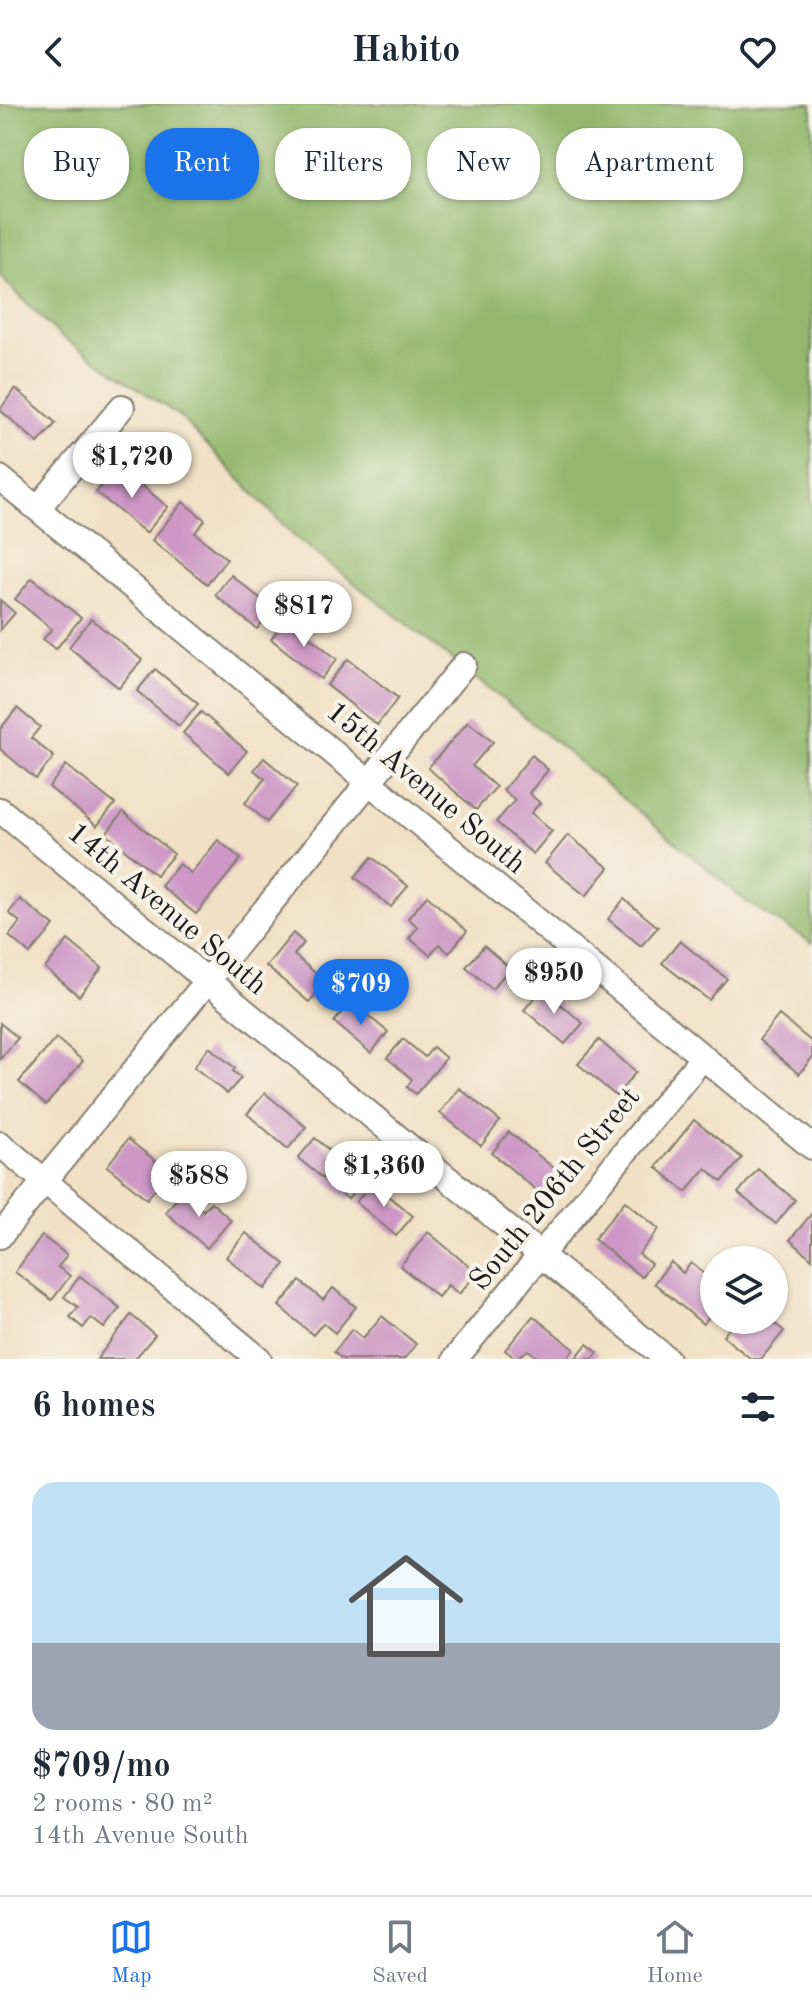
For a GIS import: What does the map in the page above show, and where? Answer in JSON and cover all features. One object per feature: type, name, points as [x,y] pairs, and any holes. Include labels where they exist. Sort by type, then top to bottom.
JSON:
[{"type":"street","points":[[38,508],[122,407]]},
{"type":"street","name":"15th Avenue South","points":[[0,478],[812,1147]]},
{"type":"street","points":[[0,1236],[464,665]]},
{"type":"street","name":"14th Avenue South","points":[[0,810],[667,1359]]},
{"type":"street","name":"South 206th Street","points":[[455,1359],[703,1057]]},
{"type":"street","points":[[0,1144],[259,1359]]},
{"type":"green space","points":[[0,104],[812,104],[812,943],[747,902],[525,717],[294,536],[179,416],[60,336],[0,276]]},
{"type":"building","points":[[15,388],[56,423],[38,443],[0,410]]},
{"type":"building","points":[[118,466],[168,507],[146,533],[96,492]]},
{"type":"building","points":[[183,502],[205,520],[195,533],[227,559],[207,584],[152,540]]},
{"type":"building","points":[[231,575],[273,609],[257,629],[215,595]]},
{"type":"building","points":[[32,578],[81,618],[56,649],[43,639],[52,629],[15,599]]},
{"type":"building","points":[[0,600],[15,613],[0,630]]},
{"type":"building","points":[[91,619],[142,660],[119,688],[69,647]]},
{"type":"building","points":[[287,619],[337,659],[321,679],[271,639]]},
{"type":"building","points":[[348,659],[398,698],[377,725],[327,685]]},
{"type":"building","points":[[155,669],[198,704],[179,726],[137,691]]},
{"type":"building","points":[[17,708],[40,727],[31,738],[54,757],[36,779],[0,749],[0,729]]},
{"type":"building","points":[[201,712],[247,751],[229,773],[183,733]]},
{"type":"building","points":[[468,722],[493,742],[472,766],[496,787],[476,810],[428,768]]},
{"type":"building","points":[[532,755],[548,770],[529,793],[540,803],[531,813],[552,831],[533,854],[496,822],[515,800],[503,790]]},
{"type":"building","points":[[264,758],[297,786],[267,822],[245,803],[265,779],[254,770]]},
{"type":"building","points":[[66,765],[115,804],[97,826],[49,787]]},
{"type":"building","points":[[123,812],[174,854],[156,875],[106,834]]},
{"type":"building","points":[[568,835],[609,868],[586,896],[545,863]]},
{"type":"building","points":[[218,840],[241,859],[196,914],[161,886],[179,864],[191,873]]},
{"type":"building","points":[[372,857],[408,886],[391,907],[355,877]]},
{"type":"building","points":[[427,896],[467,931],[449,953],[439,944],[430,955],[409,938],[418,927],[408,918]]},
{"type":"building","points":[[20,899],[54,926],[30,954],[9,936],[20,922],[9,913]]},
{"type":"building","points":[[624,899],[658,927],[641,946],[608,919]]},
{"type":"building","points":[[293,933],[304,943],[294,955],[326,982],[309,1002],[266,966]]},
{"type":"building","points":[[68,940],[102,968],[79,996],[45,968]]},
{"type":"building","points":[[680,941],[727,979],[709,1000],[662,963]]},
{"type":"building","points":[[484,946],[510,968],[492,989],[466,967]]},
{"type":"building","points":[[542,989],[583,1023],[565,1044],[524,1010]]},
{"type":"building","points":[[351,1002],[388,1032],[371,1053],[334,1022]]},
{"type":"building","points":[[779,1015],[812,1042],[812,1058],[799,1074],[759,1040]]},
{"type":"building","points":[[0,1023],[18,1038],[0,1059]]},
{"type":"building","points":[[56,1038],[83,1061],[46,1105],[19,1082]]},
{"type":"building","points":[[403,1039],[425,1057],[433,1047],[446,1058],[416,1094],[407,1087],[412,1079],[387,1058]]},
{"type":"building","points":[[599,1040],[636,1072],[616,1096],[578,1064]]},
{"type":"building","points":[[209,1047],[235,1068],[233,1071],[241,1078],[227,1094],[194,1067]]},
{"type":"building","points":[[459,1088],[500,1121],[481,1146],[440,1113]]},
{"type":"building","points":[[265,1093],[306,1127],[288,1149],[247,1114]]},
{"type":"building","points":[[694,1120],[742,1158],[722,1182],[706,1168],[686,1192],[656,1167]]},
{"type":"building","points":[[509,1132],[560,1173],[542,1195],[492,1153]]},
{"type":"building","points":[[315,1138],[364,1179],[348,1199],[298,1158]]},
{"type":"building","points":[[128,1139],[169,1172],[147,1199],[107,1166]]},
{"type":"building","points":[[758,1169],[795,1200],[776,1224],[738,1193]]},
{"type":"building","points":[[372,1183],[413,1216],[396,1236],[356,1202]]},
{"type":"building","points":[[182,1193],[203,1211],[211,1202],[231,1220],[207,1248],[165,1212]]},
{"type":"building","points":[[625,1201],[659,1229],[639,1254],[651,1264],[641,1277],[594,1239]]},
{"type":"building","points":[[812,1213],[812,1259],[790,1240]]},
{"type":"building","points":[[428,1232],[477,1273],[459,1294],[448,1285],[438,1297],[400,1266]]},
{"type":"building","points":[[246,1233],[285,1264],[265,1289],[226,1257]]},
{"type":"building","points":[[42,1236],[67,1255],[58,1267],[70,1276],[52,1300],[15,1272]]},
{"type":"building","points":[[671,1262],[683,1273],[691,1263],[700,1270],[700,1321],[654,1283]]},
{"type":"building","points":[[80,1276],[120,1308],[104,1328],[91,1318],[83,1328],[70,1317],[78,1307],[64,1297]]},
{"type":"building","points":[[300,1281],[323,1300],[333,1288],[356,1307],[335,1333],[323,1323],[313,1335],[279,1306]]},
{"type":"building","points":[[131,1315],[155,1335],[135,1359],[97,1359]]},
{"type":"building","points":[[382,1316],[416,1344],[404,1359],[342,1359],[334,1352],[352,1329],[363,1338]]},
{"type":"building","points":[[533,1316],[574,1349],[566,1359],[540,1359],[528,1350],[516,1359],[505,1350]]},
{"type":"building","points":[[782,1334],[761,1359],[751,1359],[723,1336]]},
{"type":"building","points":[[587,1344],[598,1353],[593,1359],[575,1359]]}]
